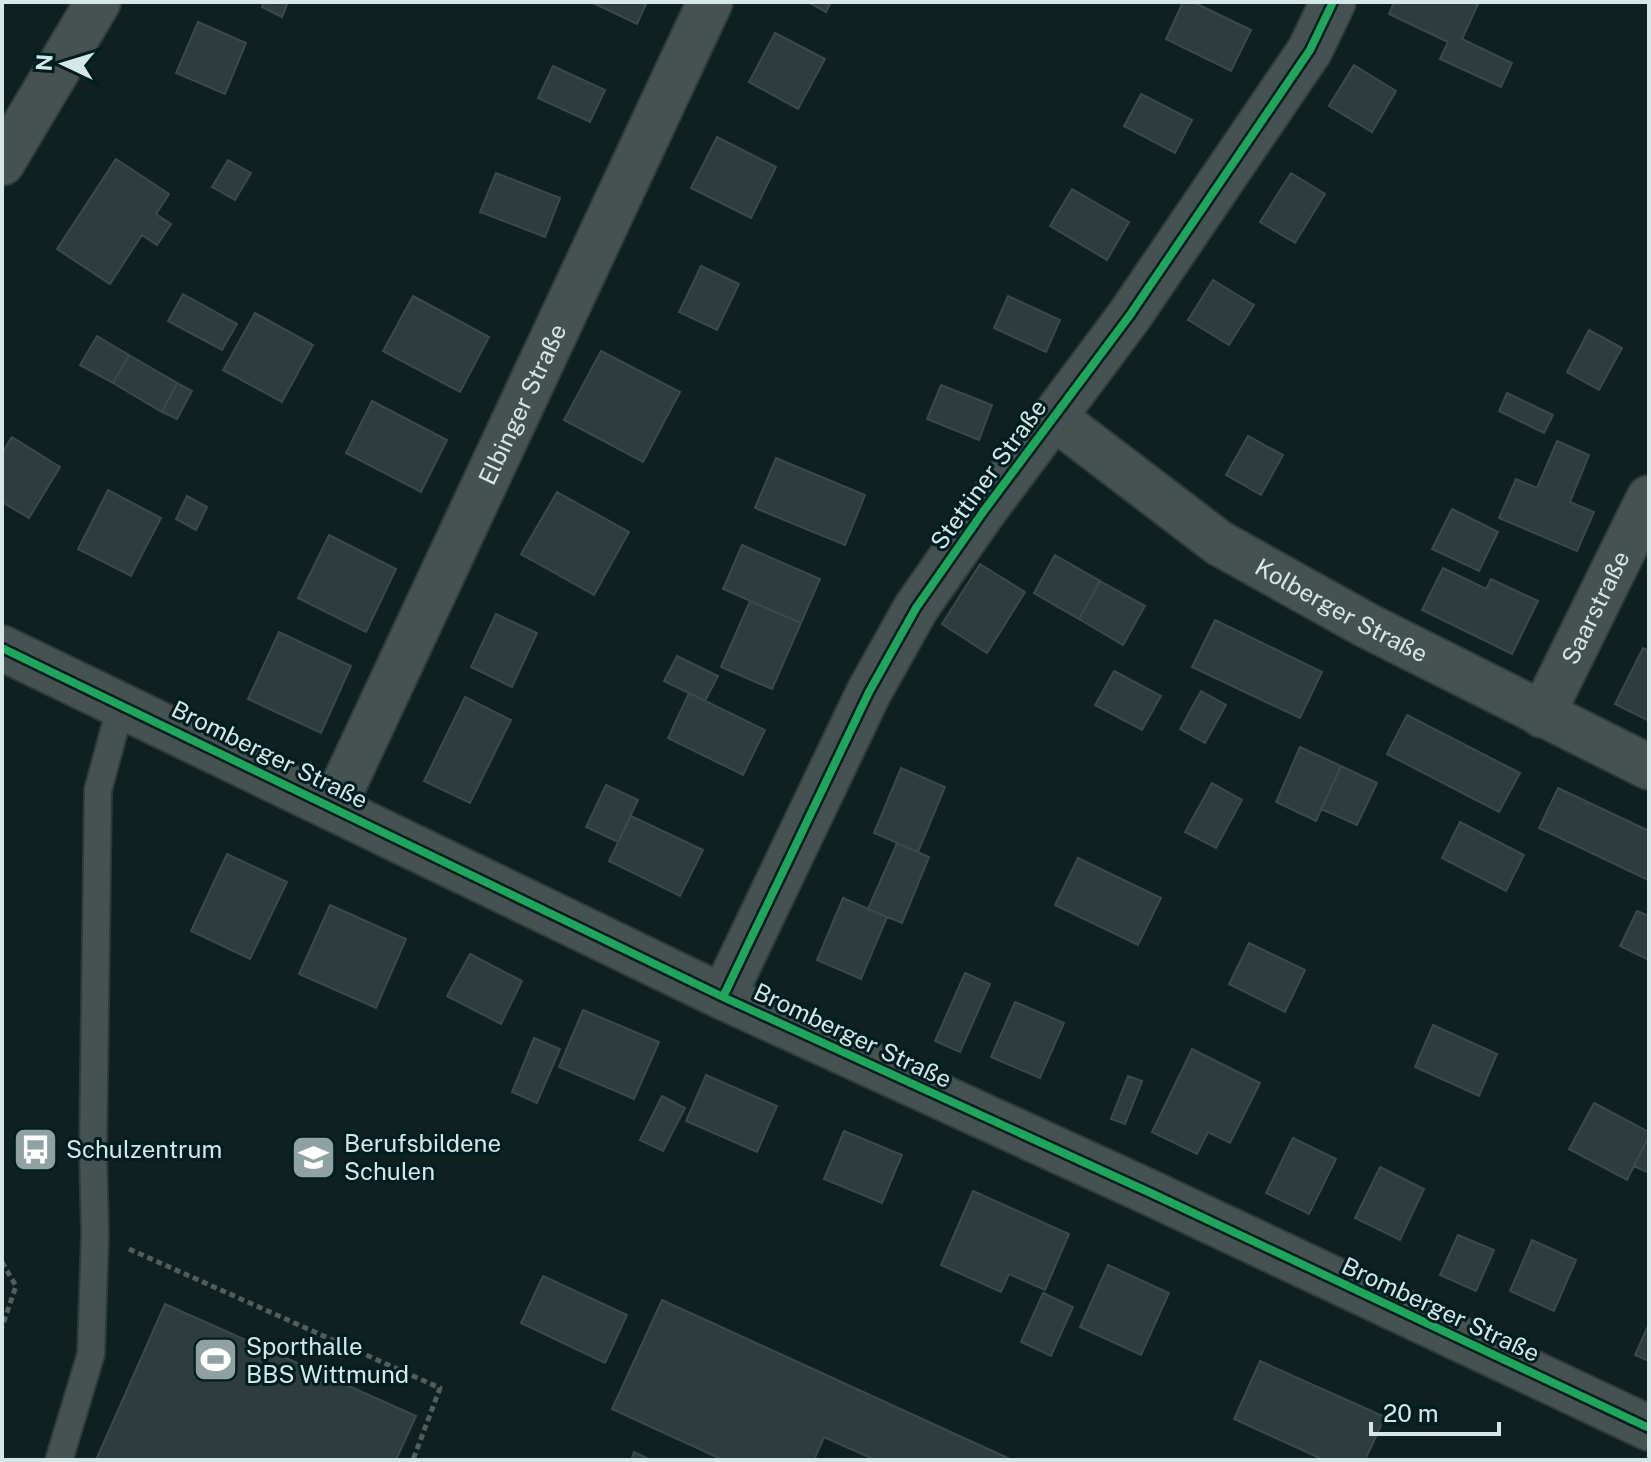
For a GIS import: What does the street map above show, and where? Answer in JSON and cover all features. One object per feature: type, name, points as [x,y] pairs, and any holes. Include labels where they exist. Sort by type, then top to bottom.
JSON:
[{"type":"street","points":[[2,163],[98,2]]},
{"type":"street","name":"Elbinger Straße","points":[[333,808],[710,2]]},
{"type":"street","name":"Stettiner Straße","points":[[723,997],[869,692],[916,608],[983,512],[1130,315],[1310,50],[1333,2]]},
{"type":"street","name":"Kolberger Straße","points":[[1055,418],[1219,543],[1366,625],[1649,767]]},
{"type":"street","name":"Saarstraße","points":[[1542,715],[1649,498]]},
{"type":"street","name":"Bromberger Straße","points":[[2,648],[723,997],[1153,1194],[1649,1428]]},
{"type":"lane","points":[[59,1460],[91,1354],[95,1234],[93,1151],[98,790],[121,705]]},
{"type":"path","points":[[95,1234],[440,1388],[413,1460]]},
{"type":"path","points":[[2,1262],[16,1286],[2,1327]]},
{"type":"building","points":[[264,2],[288,2],[282,17],[262,7]]},
{"type":"building","points":[[591,2],[647,2],[637,24]]},
{"type":"building","points":[[808,2],[831,2],[826,12]]},
{"type":"building","points":[[1183,2],[1193,2],[1251,30],[1231,71],[1166,39]]},
{"type":"building","points":[[1394,2],[1479,2],[1462,39],[1512,63],[1501,87],[1440,59],[1448,42],[1389,14]]},
{"type":"building","points":[[198,22],[246,43],[225,94],[176,73]]},
{"type":"building","points":[[775,33],[825,59],[798,109],[749,82]]},
{"type":"building","points":[[1354,65],[1396,91],[1372,132],[1329,106]]},
{"type":"building","points":[[553,66],[605,90],[590,122],[538,98]]},
{"type":"building","points":[[1141,94],[1192,120],[1175,153],[1124,126]]},
{"type":"building","points":[[717,137],[776,167],[751,218],[691,188]]},
{"type":"building","points":[[116,159],[169,194],[156,214],[171,224],[157,245],[142,235],[110,284],[57,249]]},
{"type":"building","points":[[228,160],[251,173],[235,200],[212,187]]},
{"type":"building","points":[[496,173],[560,198],[545,237],[480,212]]},
{"type":"building","points":[[1291,173],[1325,194],[1295,243],[1260,222]]},
{"type":"building","points":[[1072,189],[1129,222],[1107,260],[1050,226]]},
{"type":"building","points":[[701,266],[739,284],[717,330],[679,312]]},
{"type":"building","points":[[1213,280],[1254,305],[1229,345],[1188,320]]},
{"type":"building","points":[[183,294],[237,324],[222,350],[168,321]]},
{"type":"building","points":[[413,296],[489,337],[460,392],[383,351]]},
{"type":"building","points":[[1008,296],[1060,320],[1046,352],[994,328]]},
{"type":"building","points":[[255,313],[313,345],[282,402],[223,370]]},
{"type":"building","points":[[1589,330],[1622,348],[1599,390],[1567,372]]},
{"type":"building","points":[[97,336],[129,355],[113,383],[80,365]]},
{"type":"building","points":[[601,351],[680,392],[643,462],[564,420]]},
{"type":"building","points":[[129,355],[177,383],[162,412],[113,383]]},
{"type":"building","points":[[177,383],[192,391],[177,419],[162,412]]},
{"type":"building","points":[[941,385],[992,405],[979,440],[927,419]]},
{"type":"building","points":[[1507,393],[1553,415],[1544,433],[1499,411]]},
{"type":"building","points":[[372,401],[447,440],[421,492],[346,453]]},
{"type":"building","points":[[1248,436],[1283,455],[1261,495],[1226,475]]},
{"type":"building","points":[[12,437],[60,467],[29,518],[2,502],[2,449]]},
{"type":"building","points":[[1557,441],[1589,455],[1570,502],[1594,512],[1577,551],[1499,518],[1516,479],[1537,488]]},
{"type":"building","points":[[776,458],[865,495],[845,545],[755,508]]},
{"type":"building","points":[[108,490],[161,518],[131,576],[78,549]]},
{"type":"building","points":[[557,492],[629,532],[594,595],[521,554]]},
{"type":"building","points":[[187,496],[207,507],[196,530],[176,519]]},
{"type":"building","points":[[1452,509],[1498,532],[1479,571],[1432,549]]},
{"type":"building","points":[[329,535],[396,569],[366,632],[298,598]]},
{"type":"building","points":[[742,545],[820,579],[801,623],[723,589]]},
{"type":"building","points":[[1055,555],[1100,581],[1079,619],[1034,593]]},
{"type":"building","points":[[980,564],[1025,592],[987,653],[942,624]]},
{"type":"building","points":[[1443,568],[1486,589],[1491,579],[1538,601],[1512,654],[1422,610]]},
{"type":"building","points":[[1100,581],[1145,606],[1123,645],[1079,619]]},
{"type":"building","points":[[750,601],[801,623],[772,689],[721,667]]},
{"type":"building","points":[[496,614],[537,633],[512,687],[471,667]]},
{"type":"building","points":[[1215,620],[1322,672],[1300,718],[1192,667]]},
{"type":"building","points":[[279,632],[351,666],[321,733],[248,699]]},
{"type":"building","points":[[1643,648],[1649,651],[1649,721],[1615,704]]},
{"type":"building","points":[[677,656],[718,676],[705,701],[664,681]]},
{"type":"building","points":[[1114,671],[1161,696],[1142,730],[1095,705]]},
{"type":"building","points":[[1201,691],[1226,705],[1205,743],[1180,729]]},
{"type":"building","points":[[689,693],[765,730],[743,775],[668,738]]},
{"type":"building","points":[[465,697],[511,720],[470,803],[424,781]]},
{"type":"building","points":[[1407,715],[1520,773],[1499,812],[1387,754]]},
{"type":"building","points":[[1300,747],[1341,766],[1316,821],[1276,802]]},
{"type":"building","points":[[1341,766],[1377,783],[1357,825],[1321,809]]},
{"type":"building","points":[[901,768],[945,787],[918,852],[874,833]]},
{"type":"building","points":[[1212,783],[1242,800],[1216,848],[1185,832]]},
{"type":"building","points":[[606,785],[638,800],[618,842],[586,827]]},
{"type":"building","points":[[1558,788],[1649,831],[1648,880],[1539,828]]},
{"type":"building","points":[[631,816],[703,850],[680,896],[609,861]]},
{"type":"building","points":[[1460,822],[1524,855],[1506,891],[1442,858]]},
{"type":"building","points":[[897,843],[929,857],[902,923],[868,909]]},
{"type":"building","points":[[227,854],[287,882],[250,959],[191,931]]},
{"type":"building","points":[[1078,858],[1161,898],[1138,945],[1055,905]]},
{"type":"building","points":[[843,898],[887,917],[861,979],[817,960]]},
{"type":"building","points":[[330,905],[406,939],[376,1008],[299,974]]},
{"type":"building","points":[[1637,911],[1649,916],[1649,960],[1620,946]]},
{"type":"building","points":[[1249,943],[1305,970],[1285,1012],[1229,984]]},
{"type":"building","points":[[470,954],[522,981],[501,1024],[447,996]]},
{"type":"building","points":[[965,973],[990,984],[960,1052],[935,1041]]},
{"type":"building","points":[[1015,1002],[1064,1023],[1040,1078],[991,1057]]},
{"type":"building","points":[[583,1010],[659,1042],[634,1099],[559,1067]]},
{"type":"building","points":[[1433,1025],[1497,1054],[1479,1096],[1415,1067]]},
{"type":"building","points":[[534,1038],[560,1049],[537,1103],[512,1092]]},
{"type":"building","points":[[1192,1049],[1260,1083],[1230,1143],[1208,1132],[1197,1154],[1152,1132]]},
{"type":"building","points":[[706,1075],[777,1106],[757,1152],[686,1121]]},
{"type":"building","points":[[1128,1076],[1142,1081],[1125,1124],[1111,1119]]},
{"type":"building","points":[[662,1096],[685,1108],[663,1151],[640,1140]]},
{"type":"building","points":[[1594,1103],[1649,1132],[1627,1180],[1569,1149]]},
{"type":"building","points":[[844,1131],[902,1155],[882,1203],[824,1179]]},
{"type":"building","points":[[1649,1136],[1649,1173],[1634,1166]]},
{"type":"building","points":[[1293,1138],[1336,1159],[1309,1214],[1266,1193]]},
{"type":"building","points":[[1380,1167],[1424,1189],[1400,1240],[1355,1218]]},
{"type":"building","points":[[973,1191],[1069,1234],[1045,1290],[1009,1274],[1001,1292],[941,1265]]},
{"type":"building","points":[[1458,1235],[1494,1250],[1476,1291],[1440,1275]]},
{"type":"building","points":[[1532,1240],[1576,1260],[1554,1311],[1510,1291]]},
{"type":"building","points":[[1108,1265],[1169,1293],[1141,1355],[1080,1327]]},
{"type":"building","points":[[543,1276],[627,1315],[605,1363],[521,1323]]},
{"type":"building","points":[[1043,1293],[1073,1307],[1051,1356],[1021,1342]]},
{"type":"building","points":[[662,1300],[1012,1460],[875,1460],[824,1437],[814,1460],[723,1460],[612,1409]]},
{"type":"building","name":"Sporthalle BBS Wittmund","points":[[165,1304],[416,1416],[396,1460],[96,1460]]},
{"type":"building","points":[[1649,1324],[1649,1361],[1635,1355]]},
{"type":"building","points":[[1260,1361],[1385,1417],[1365,1460],[1324,1460],[1234,1419]]},
{"type":"building","points":[[634,1452],[651,1460],[631,1460]]},
{"type":"cycle path","points":[[723,997],[869,692],[916,608],[983,512],[1130,315],[1310,50],[1333,2]]},
{"type":"cycle path","points":[[2,648],[723,997],[1153,1194],[1649,1428]]},
{"type":"place","name":"Schulzentrum","points":[[35,1149]]},
{"type":"place","name":"Berufsbildene Schulen","points":[[313,1157]]},
{"type":"place","name":"Sporthalle BBS Wittmund","points":[[215,1360]]}]
